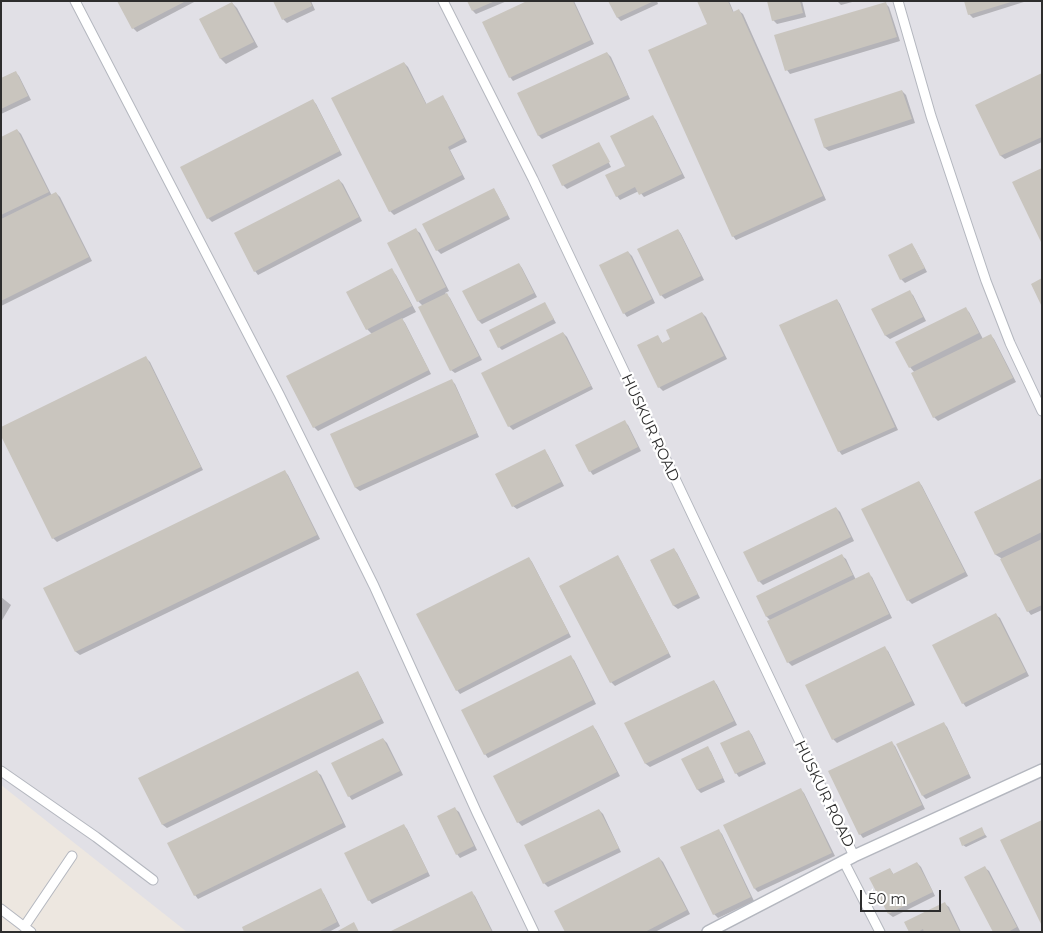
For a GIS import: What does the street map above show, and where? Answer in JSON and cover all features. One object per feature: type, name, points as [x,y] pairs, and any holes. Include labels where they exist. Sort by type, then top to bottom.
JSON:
[{"type":"street","points":[[75,1],[366,569],[477,814],[534,932]]},
{"type":"street","name":"HUSKUR ROAD","points":[[443,1],[533,179],[849,859],[880,932]]},
{"type":"street","points":[[898,1],[931,116],[986,281],[1010,343],[1042,411]]},
{"type":"street","points":[[708,932],[849,859],[1042,770]]},
{"type":"street","points":[[1,771],[90,832],[153,880]]},
{"type":"street","points":[[1,909],[27,929],[72,856]]},
{"type":"shaded area","points":[[1,1],[1042,1],[1042,932],[187,932],[1,785]]},
{"type":"building","points":[[117,1],[186,1],[132,29]]},
{"type":"building","points":[[273,1],[310,1],[312,6],[282,20]]},
{"type":"building","points":[[467,1],[495,1],[472,11]]},
{"type":"building","points":[[527,1],[573,1],[591,40],[509,78],[482,22]]},
{"type":"building","points":[[608,1],[654,1],[617,18]]},
{"type":"building","points":[[697,1],[728,1],[733,12],[739,9],[823,196],[732,237],[648,50],[707,24]]},
{"type":"building","points":[[767,1],[800,1],[803,13],[772,21]]},
{"type":"building","points":[[964,1],[1011,1],[1011,2],[968,15]]},
{"type":"building","points":[[232,2],[254,42],[220,59],[199,19]]},
{"type":"building","points":[[886,2],[897,37],[785,71],[774,35]]},
{"type":"building","points":[[607,52],[628,95],[538,136],[517,93]]},
{"type":"building","points":[[404,62],[426,104],[443,95],[464,138],[448,147],[462,175],[389,212],[331,98]]},
{"type":"building","points":[[16,71],[28,96],[1,109],[1,78]]},
{"type":"building","points":[[1042,73],[1042,137],[1000,156],[975,105]]},
{"type":"building","points":[[902,90],[912,119],[824,148],[814,119]]},
{"type":"building","points":[[313,99],[340,151],[207,219],[180,167]]},
{"type":"building","points":[[653,115],[682,174],[639,195],[635,187],[616,197],[605,175],[625,166],[610,136]]},
{"type":"building","points":[[17,129],[49,192],[1,215],[1,137]]},
{"type":"building","points":[[599,142],[610,162],[562,186],[552,165]]},
{"type":"building","points":[[1042,168],[1042,244],[1012,182]]},
{"type":"building","points":[[339,179],[359,217],[254,272],[234,233]]},
{"type":"building","points":[[494,188],[508,215],[436,251],[422,224]]},
{"type":"building","points":[[56,192],[89,257],[1,301],[1,219]]},
{"type":"building","points":[[416,228],[446,287],[417,302],[387,243]]},
{"type":"building","points":[[678,229],[701,276],[660,296],[637,249]]},
{"type":"building","points":[[912,243],[925,268],[900,280],[888,255]]},
{"type":"building","points":[[628,251],[652,299],[623,314],[599,265]]},
{"type":"building","points":[[519,263],[534,293],[478,321],[462,291]]},
{"type":"building","points":[[392,268],[412,306],[366,330],[346,292]]},
{"type":"building","points":[[1042,278],[1042,307],[1031,284]]},
{"type":"building","points":[[910,290],[923,317],[885,336],[871,309]]},
{"type":"building","points":[[447,293],[479,356],[450,371],[418,307]]},
{"type":"building","points":[[837,299],[895,427],[838,452],[779,325]]},
{"type":"building","points":[[545,302],[554,319],[498,348],[489,330]]},
{"type":"building","points":[[966,307],[979,333],[909,368],[895,342]]},
{"type":"building","points":[[702,312],[724,356],[658,388],[637,345],[658,335],[662,343],[670,339],[666,330]]},
{"type":"building","points":[[402,318],[429,370],[313,428],[286,376]]},
{"type":"building","points":[[563,332],[591,386],[508,427],[481,373]]},
{"type":"building","points":[[991,334],[1013,378],[933,418],[911,373]]},
{"type":"building","points":[[146,356],[201,467],[52,539],[1,436],[1,427]]},
{"type":"building","points":[[452,379],[477,433],[355,488],[330,434]]},
{"type":"building","points":[[625,420],[638,447],[589,472],[575,445]]},
{"type":"building","points":[[545,449],[561,482],[512,507],[495,474]]},
{"type":"building","points":[[285,470],[317,535],[75,652],[43,588]]},
{"type":"building","points":[[1042,478],[1042,532],[995,555],[974,512]]},
{"type":"building","points":[[919,481],[965,572],[907,601],[861,509]]},
{"type":"building","points":[[836,507],[851,537],[758,582],[743,552]]},
{"type":"building","points":[[1042,539],[1042,605],[1027,612],[1000,559]]},
{"type":"building","points":[[674,548],[698,594],[673,606],[650,560]]},
{"type":"building","points":[[842,554],[853,575],[766,617],[756,596]]},
{"type":"building","points":[[618,555],[669,653],[610,683],[559,586]]},
{"type":"building","points":[[529,557],[569,633],[456,691],[416,614]]},
{"type":"building","points":[[869,572],[889,614],[787,663],[767,621]]},
{"type":"building","points":[[996,613],[1026,672],[962,704],[932,645]]},
{"type":"building","points":[[885,646],[912,701],[832,740],[805,685]]},
{"type":"building","points":[[571,655],[593,700],[484,755],[461,710]]},
{"type":"building","points":[[358,671],[381,719],[162,825],[138,778]]},
{"type":"building","points":[[714,680],[734,721],[645,764],[624,723]]},
{"type":"building","points":[[944,722],[969,774],[922,796],[896,744]]},
{"type":"building","points":[[593,725],[617,772],[517,823],[493,776]]},
{"type":"building","points":[[749,730],[764,761],[735,774],[720,743]]},
{"type":"building","points":[[383,738],[400,771],[348,797],[331,763]]},
{"type":"building","points":[[892,741],[922,805],[859,835],[828,771]]},
{"type":"building","points":[[708,746],[723,778],[697,790],[681,759]]},
{"type":"building","points":[[317,770],[343,823],[194,896],[167,843]]},
{"type":"building","points":[[801,788],[832,853],[754,889],[723,825]]},
{"type":"building","points":[[455,807],[474,846],[456,855],[437,816]]},
{"type":"building","points":[[599,809],[619,848],[543,884],[524,845]]},
{"type":"building","points":[[1042,820],[1042,926],[1000,840]]},
{"type":"building","points":[[404,824],[428,872],[368,901],[344,853]]},
{"type":"building","points":[[982,827],[985,835],[962,846],[959,838]]},
{"type":"building","points":[[719,829],[751,897],[713,915],[680,847]]},
{"type":"building","points":[[659,857],[687,910],[645,932],[565,932],[554,911]]},
{"type":"building","points":[[917,862],[933,892],[888,914],[869,878],[890,868],[893,874]]},
{"type":"building","points":[[985,866],[1017,927],[1008,932],[993,932],[964,877]]},
{"type":"building","points":[[321,888],[337,922],[318,932],[244,932],[242,927]]},
{"type":"building","points":[[472,891],[492,932],[389,932]]},
{"type":"building","points":[[945,902],[960,932],[924,932],[923,929],[918,932],[909,932],[904,922]]},
{"type":"building","points":[[354,922],[359,932],[336,932]]}]
